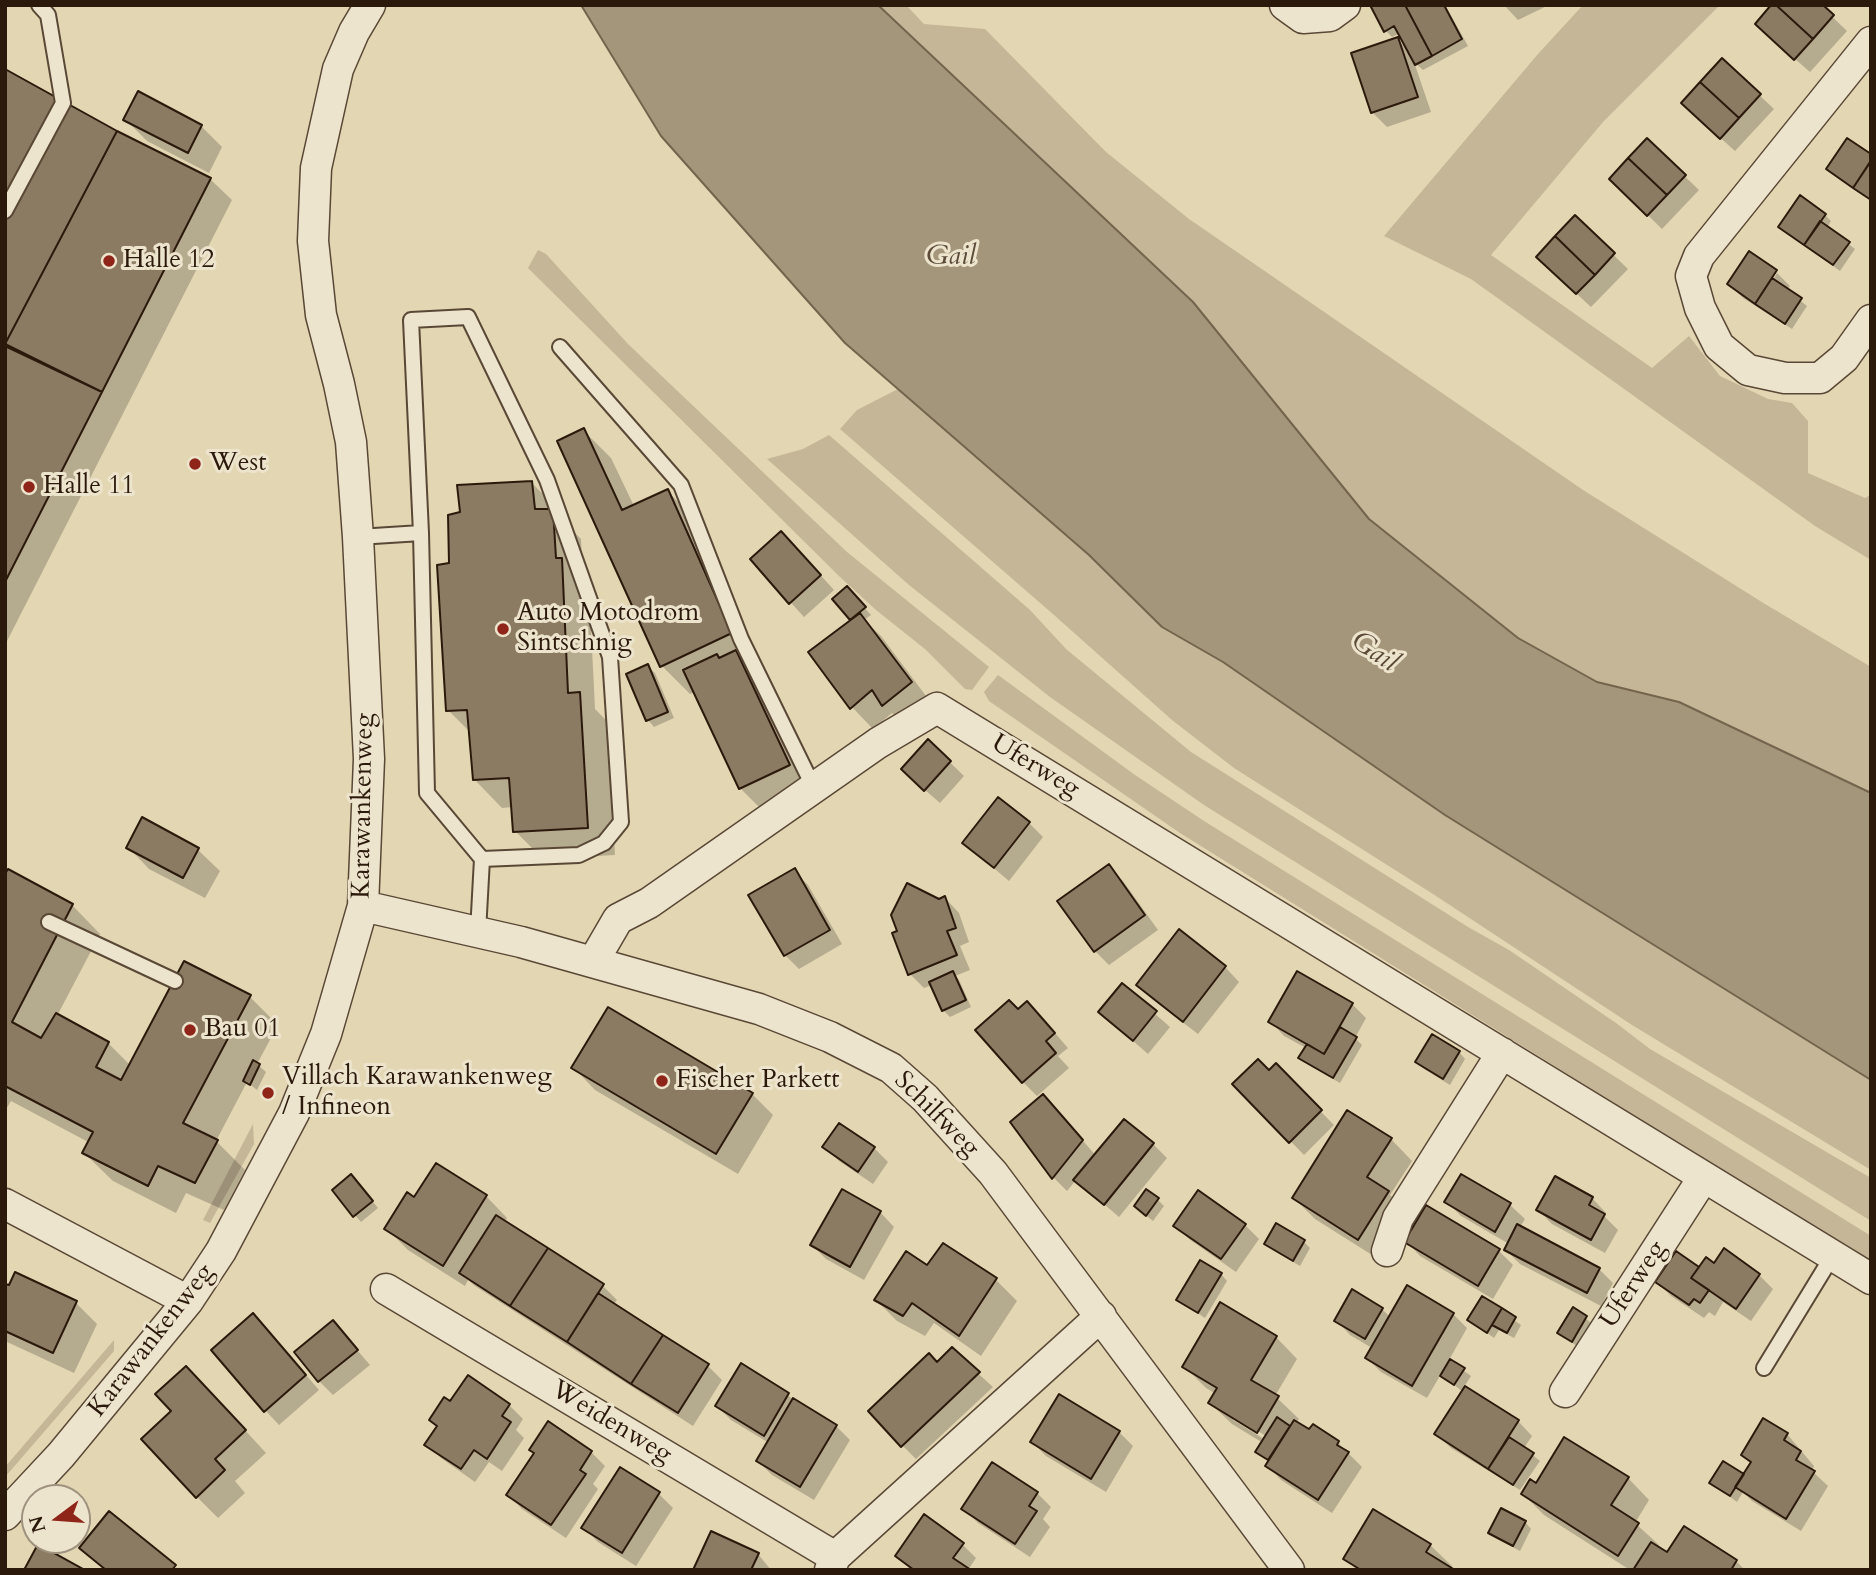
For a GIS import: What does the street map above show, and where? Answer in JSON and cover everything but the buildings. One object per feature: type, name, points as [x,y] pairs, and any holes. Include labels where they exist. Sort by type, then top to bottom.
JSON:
[{"type":"street","name":"Karawankenweg","points":[[5,1515],[61,1455],[188,1301],[221,1251],[294,1113],[326,1034],[363,906],[369,758],[351,442],[321,316],[313,241],[316,168],[338,69],[354,32],[370,5]]},
{"type":"street","points":[[1285,5],[1303,18],[1330,16],[1345,5]]},
{"type":"street","points":[[1871,42],[1699,256],[1690,276],[1700,308],[1719,346],[1748,370],[1785,378],[1819,378],[1843,358],[1871,320]]},
{"type":"street","name":"Uferweg","points":[[593,962],[618,919],[649,903],[878,743],[937,708],[1871,1279]]},
{"type":"street","name":"Schilfweg","points":[[363,906],[593,962],[759,1010],[830,1037],[891,1068],[925,1098],[993,1173],[1289,1570]]},
{"type":"street","points":[[1387,1251],[1398,1217],[1502,1053]]},
{"type":"street","name":"Uferweg","points":[[1565,1392],[1703,1178]]},
{"type":"street","points":[[5,1204],[188,1301]]},
{"type":"street","name":"Weidenweg","points":[[386,1289],[833,1564],[1101,1316]]},
{"type":"lane","points":[[5,211],[63,103],[48,15],[39,5]]},
{"type":"lane","points":[[478,932],[482,859],[427,793],[422,533],[411,320],[468,317],[547,480],[610,657],[621,822],[604,843],[579,855],[482,859]]},
{"type":"lane","points":[[560,347],[681,485],[741,639],[814,788]]},
{"type":"lane","points":[[358,537],[422,533]]},
{"type":"lane","points":[[49,922],[174,981]]},
{"type":"lane","points":[[1764,1368],[1833,1255]]},
{"type":"shaded area","points":[[878,5],[906,5],[924,24],[985,29],[1106,152],[1189,219],[1583,490],[1871,667],[1871,793],[1679,702],[1597,682],[1518,638],[1369,519],[1193,302]]},
{"type":"shaded area","points":[[1583,5],[1720,5],[1603,122],[1491,255],[1652,368],[1689,336],[1720,376],[1768,399],[1792,403],[1808,421],[1808,473],[1865,498],[1871,495],[1871,560],[1815,526],[1471,279],[1384,236],[1538,54]]},
{"type":"shaded area","points":[[538,250],[546,254],[628,344],[847,552],[989,667],[972,690],[965,689],[925,649],[839,576],[528,268]]},
{"type":"shaded area","points":[[898,389],[1089,555],[1162,627],[1223,662],[1445,815],[1871,1080],[1871,1170],[1632,1025],[1433,894],[1234,768],[1172,720],[840,429],[857,410]]},
{"type":"shaded area","points":[[829,435],[1030,610],[1066,649],[1191,752],[1468,927],[1509,950],[1650,1049],[1871,1178],[1871,1221],[1204,805],[1050,697],[909,585],[767,459],[803,449]]},
{"type":"shaded area","points":[[998,675],[1135,775],[1204,821],[1871,1236],[1871,1263],[1180,833],[989,701],[984,692]]},
{"type":"shaded area","points":[[253,1124],[254,1144],[210,1223],[203,1220]]},
{"type":"shaded area","points":[[114,1340],[114,1351],[5,1477],[5,1467]]},
{"type":"water","name":"Gail","points":[[581,5],[878,5],[1193,302],[1369,519],[1518,638],[1597,682],[1679,702],[1871,793],[1871,1080],[1445,815],[1223,662],[1162,627],[1089,555],[845,343],[661,136]]},
{"type":"place","name":"Halle 12","points":[[109,261]]},
{"type":"place","name":"West","points":[[195,464]]},
{"type":"place","name":"Halle 11","points":[[29,487]]},
{"type":"place","name":"Auto Motodrom Sintschnig","points":[[503,629]]},
{"type":"place","name":"Bau 01","points":[[190,1030]]},
{"type":"place","name":"Fischer Parkett","points":[[662,1081]]},
{"type":"place","name":"Villach Karawankenweg / Infineon","points":[[268,1093]]}]
